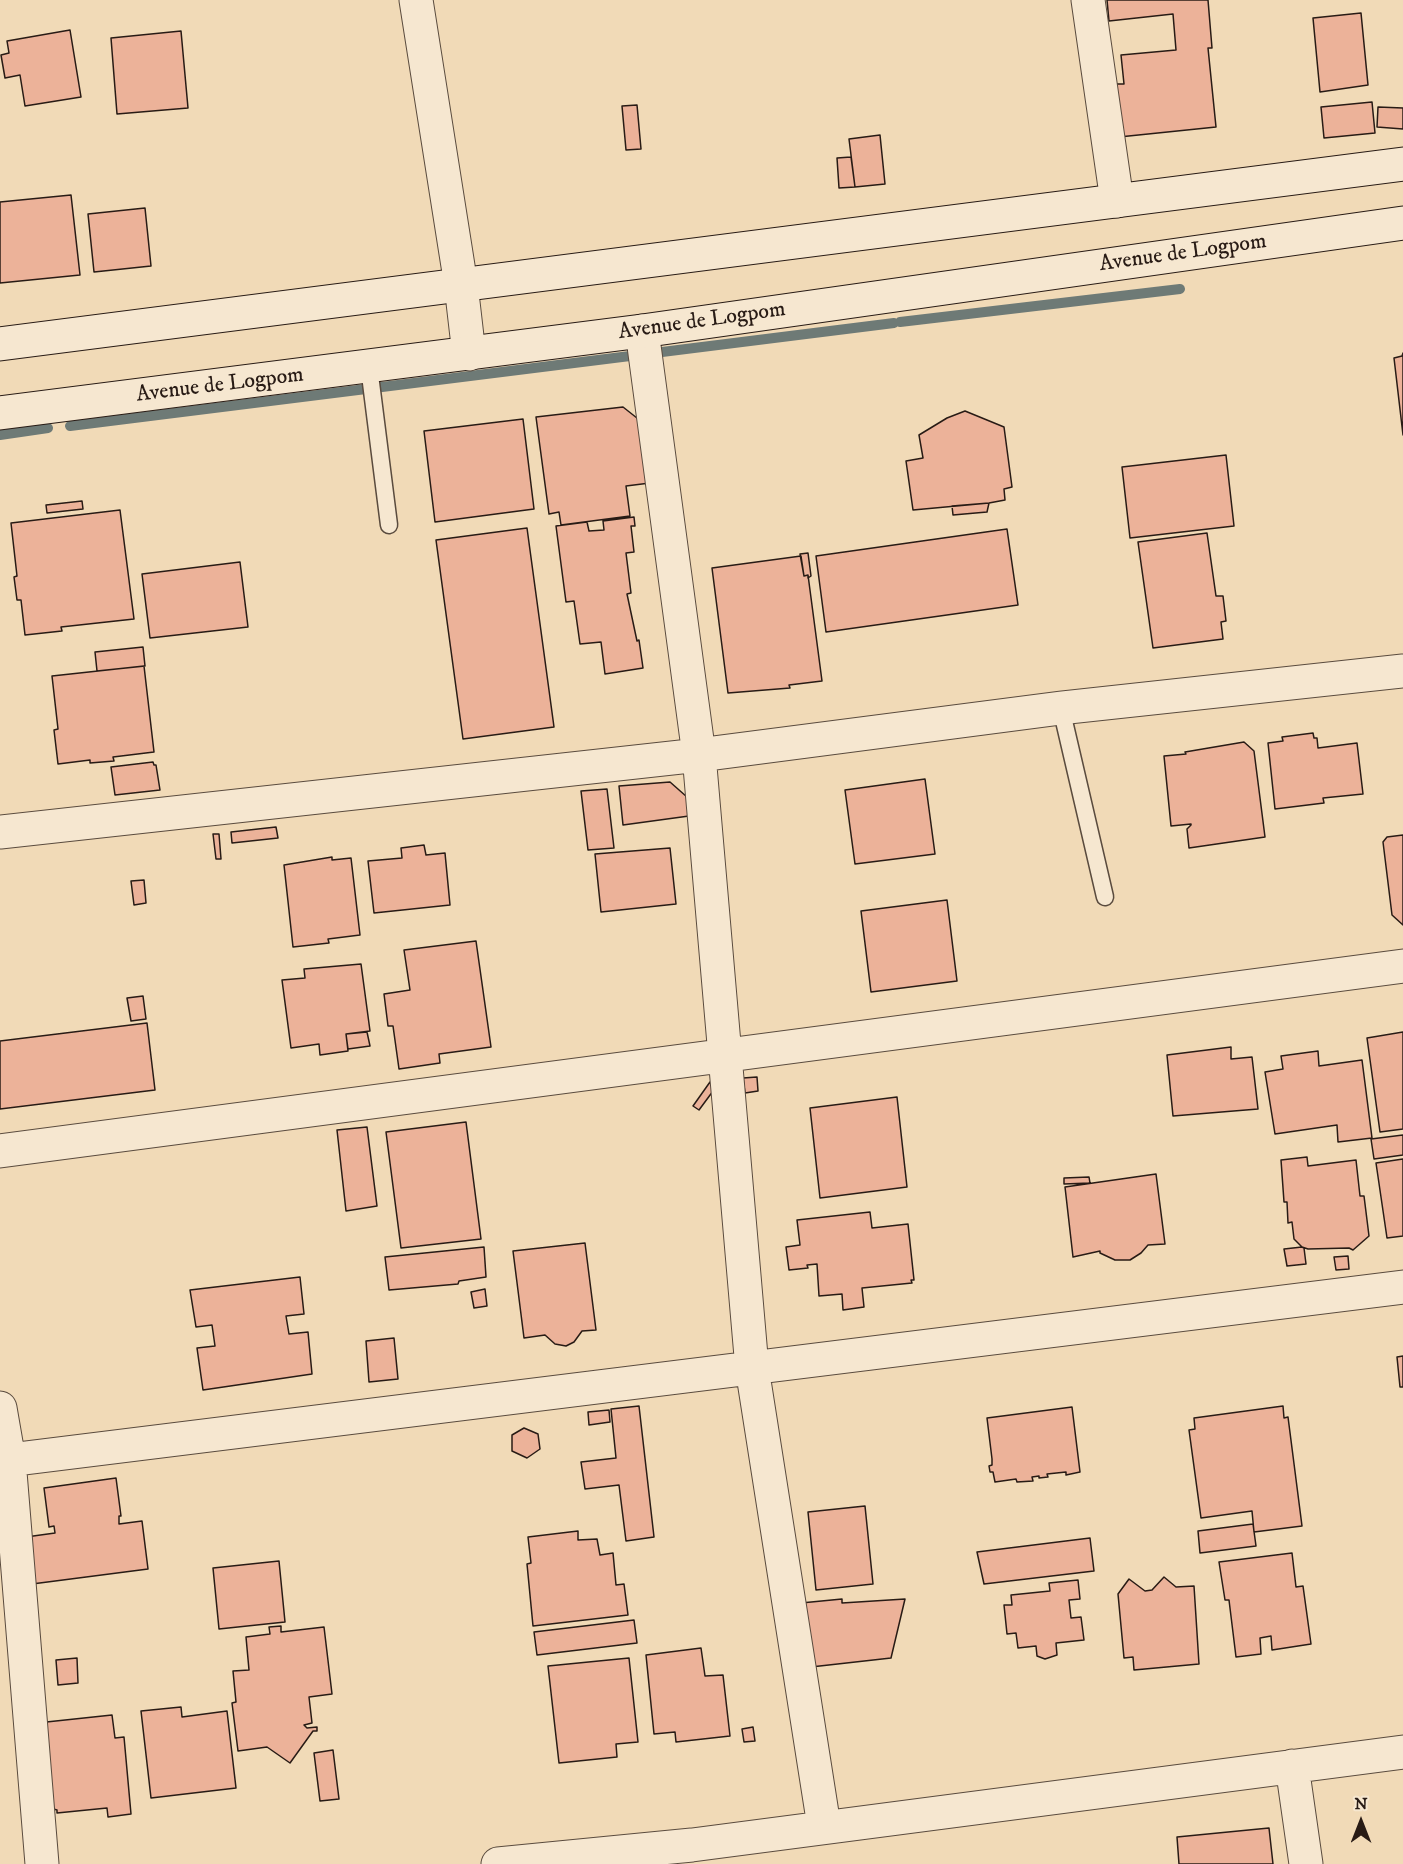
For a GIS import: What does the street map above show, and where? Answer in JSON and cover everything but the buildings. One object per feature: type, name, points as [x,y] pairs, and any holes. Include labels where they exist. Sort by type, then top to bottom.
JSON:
[{"type":"street","points":[[416,0],[461,285],[469,354]]},
{"type":"street","points":[[1088,0],[1117,201]]},
{"type":"street","points":[[1,343],[1403,164]]},
{"type":"street","name":"Avenue de Logpom","points":[[0,413],[642,331],[1403,223]]},
{"type":"street","points":[[642,331],[699,755],[752,1368],[824,1826]]},
{"type":"street","points":[[0,832],[699,755],[1061,708],[1403,671]]},
{"type":"street","points":[[0,1150],[1403,966]]},
{"type":"street","points":[[9,1460],[1403,1287]]},
{"type":"street","points":[[0,1408],[9,1460],[42,1864]]},
{"type":"street","points":[[498,1864],[693,1854],[824,1826],[1403,1752]]},
{"type":"street","points":[[1292,1766],[1306,1864]]},
{"type":"lane","points":[[369,367],[389,525]]},
{"type":"lane","points":[[1061,708],[1105,897]]},
{"type":"waterway","points":[[900,322],[1180,289]]},
{"type":"waterway","points":[[70,426],[894,323]]},
{"type":"waterway","points":[[0,435],[48,428]]}]
